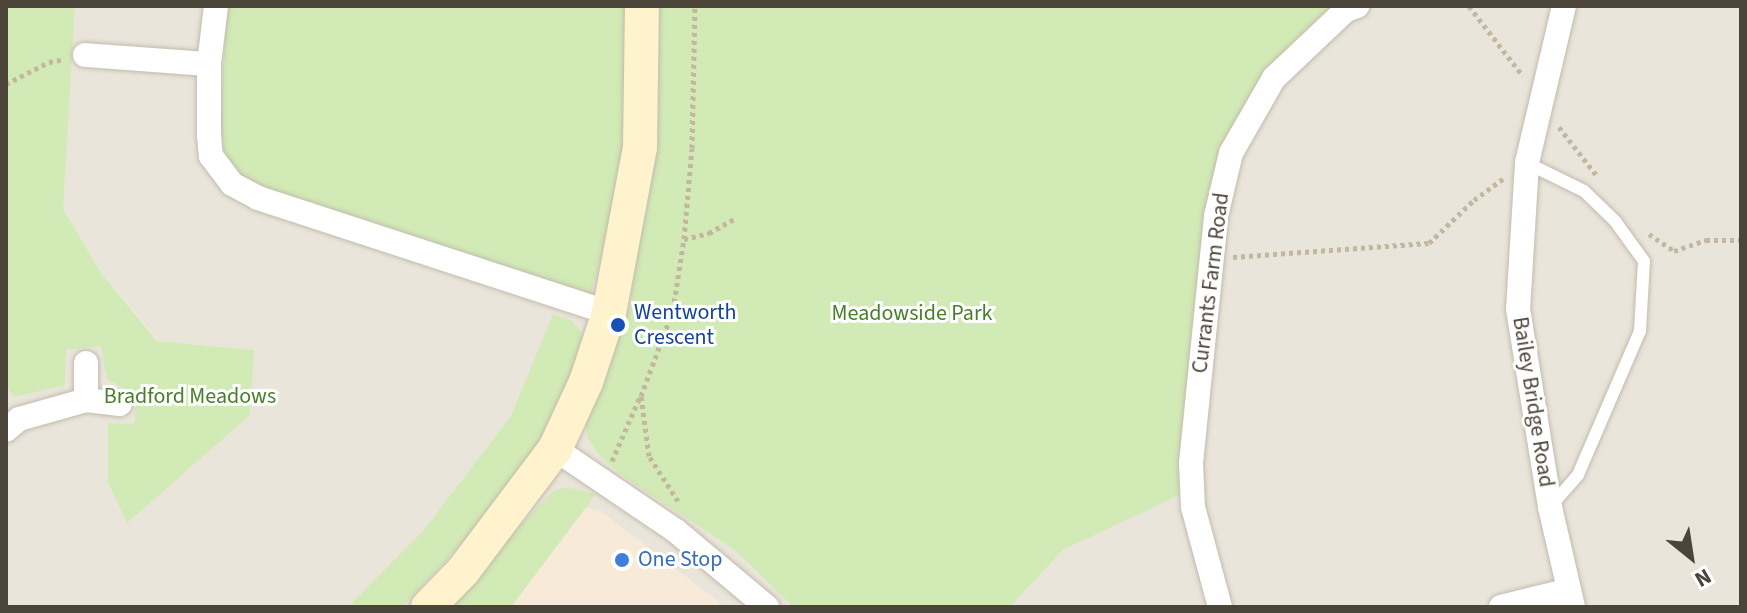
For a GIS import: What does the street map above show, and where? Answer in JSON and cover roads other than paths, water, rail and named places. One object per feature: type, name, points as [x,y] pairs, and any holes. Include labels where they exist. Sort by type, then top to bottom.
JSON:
[{"type":"street","points":[[216,6],[209,64],[211,156],[232,184],[258,198],[609,313]]},
{"type":"street","points":[[428,607],[463,571],[555,449],[586,382],[609,313],[640,147],[642,6]]},
{"type":"street","name":"Currants Farm Road","points":[[1220,607],[1193,507],[1191,463],[1216,216],[1231,153],[1274,78],[1346,10],[1357,6]]},
{"type":"street","name":"Bailey Bridge Road","points":[[1564,6],[1527,163],[1518,309],[1550,507],[1571,599]]},
{"type":"street","points":[[85,55],[209,64]]},
{"type":"street","points":[[86,363],[86,400]]},
{"type":"street","points":[[10,416],[86,400],[120,404]]},
{"type":"street","points":[[555,449],[676,531],[767,607]]},
{"type":"street","points":[[1501,607],[1571,599]]},
{"type":"lane","points":[[1527,163],[1584,191],[1615,221],[1644,261],[1640,331],[1578,475],[1550,507]]},
{"type":"place","name":"Wentworth Crescent","points":[[618,325]]},
{"type":"place","name":"One Stop","points":[[622,560]]},
{"type":"park label","name":"Meadowside Park","points":[[912,314]]},
{"type":"park label","name":"Bradford Meadows","points":[[190,397]]}]
